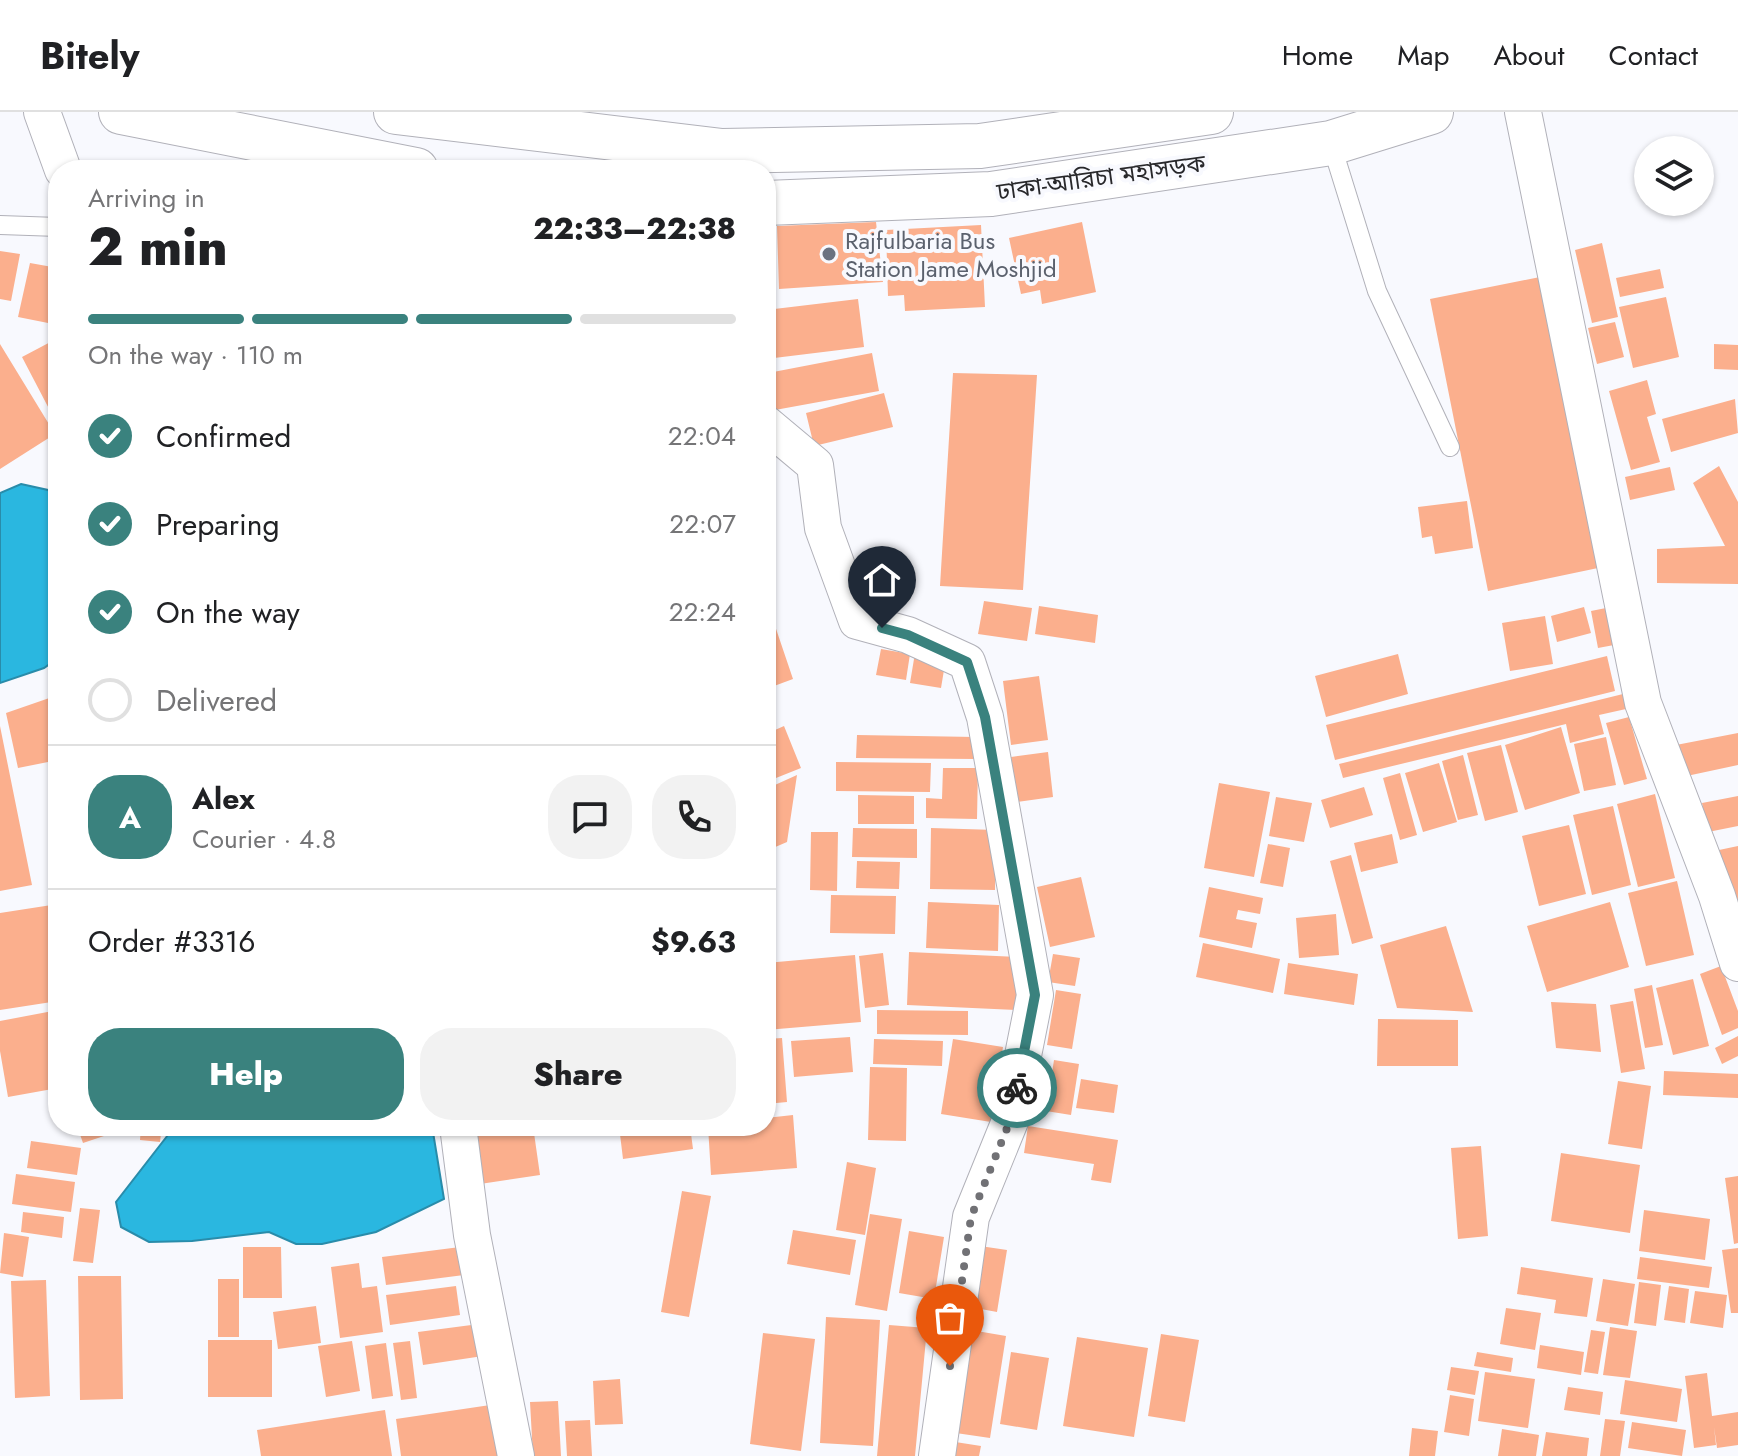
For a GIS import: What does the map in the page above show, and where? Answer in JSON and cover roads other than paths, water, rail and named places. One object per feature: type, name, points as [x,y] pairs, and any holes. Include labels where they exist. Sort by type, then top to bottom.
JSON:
[{"type":"highway","points":[[121,112],[365,160]]},
{"type":"highway","points":[[411,113],[722,151],[980,146],[1211,112]]},
{"type":"highway","name":"ঢাকা-আরিচা মহাসড়ক","points":[[776,203],[991,194],[1331,143],[1431,112]]},
{"type":"street","points":[[42,112],[59,160]]},
{"type":"street","points":[[1523,112],[1643,703],[1717,896],[1738,963]]},
{"type":"street","points":[[776,432],[815,465],[823,528],[857,621],[908,635],[967,662],[985,717],[1035,995],[1010,1121],[971,1217],[937,1456]]},
{"type":"street","points":[[459,1136],[472,1235],[516,1456]]},
{"type":"lane","points":[[1331,143],[1377,291],[1450,447]]},
{"type":"lane","points":[[0,225],[48,227]]},
{"type":"water","points":[[21,484],[48,490],[48,665],[0,683],[0,493]]},
{"type":"water","points":[[167,1136],[434,1136],[444,1199],[376,1232],[322,1244],[296,1244],[269,1232],[192,1241],[149,1242],[121,1227],[116,1202]]},
{"type":"place","name":"Rajfulbaria Bus Station Jame Moshjid","points":[[829,254]]}]
